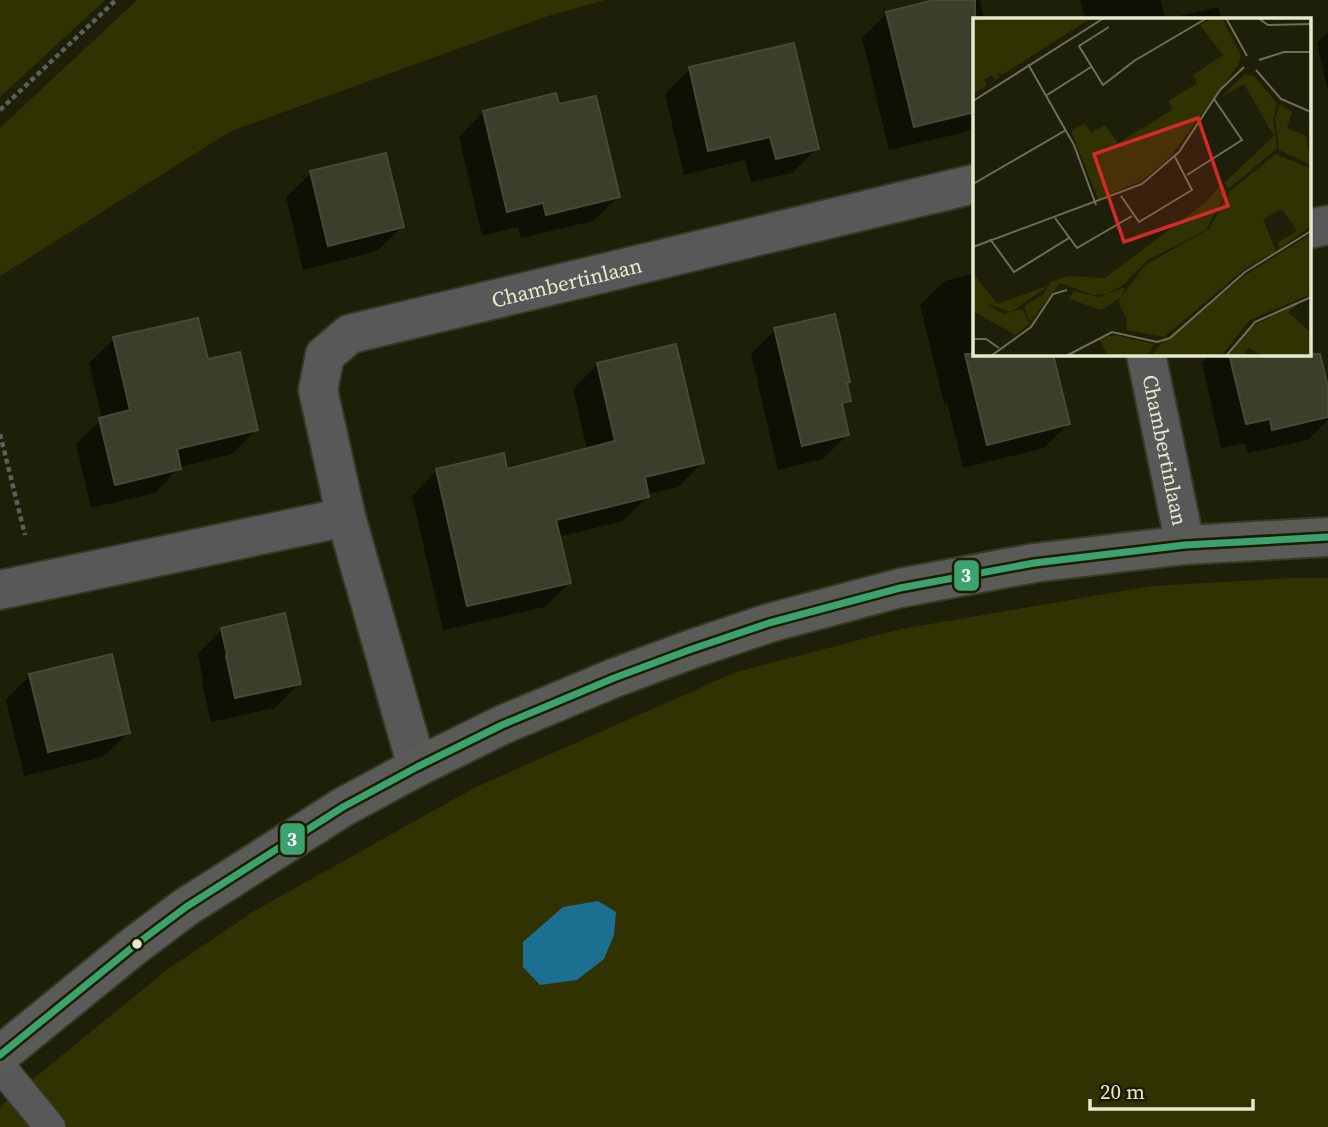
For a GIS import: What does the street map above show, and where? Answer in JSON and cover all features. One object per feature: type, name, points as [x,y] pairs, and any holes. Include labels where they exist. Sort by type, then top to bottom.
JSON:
[{"type":"street","name":"Chambertinlaan","points":[[417,767],[346,517],[318,390],[325,355],[350,334],[973,184]]},
{"type":"street","points":[[1310,229],[1328,225]]},
{"type":"street","name":"Chambertinlaan","points":[[1146,355],[1185,545]]},
{"type":"street","points":[[0,590],[346,517]]},
{"type":"street","points":[[0,1055],[134,946],[187,907],[343,807],[502,725],[614,678],[769,623],[914,586],[1034,563],[1185,545],[1328,537]]},
{"type":"lane","points":[[0,1066],[50,1127]]},
{"type":"path","points":[[0,110],[116,0]]},
{"type":"path","points":[[0,434],[37,582]]},
{"type":"green space","points":[[0,0],[105,0],[0,97]]},
{"type":"green space","points":[[137,0],[605,0],[551,15],[231,131],[0,276],[0,128]]},
{"type":"green space","points":[[1328,578],[1328,1127],[0,1127],[0,1106],[168,969],[256,910],[476,787],[736,672],[901,629],[1152,586]]},
{"type":"water","points":[[598,901],[616,912],[614,935],[604,959],[577,980],[540,985],[523,967],[523,942],[563,907]]},
{"type":"building","points":[[934,0],[975,0],[973,112],[914,127],[886,12]]},
{"type":"building","points":[[794,43],[819,149],[776,159],[770,137],[708,151],[689,67]]},
{"type":"building","points":[[556,93],[559,104],[596,96],[620,197],[546,215],[543,203],[507,212],[483,111]]},
{"type":"building","points":[[386,153],[404,227],[328,246],[310,171]]},
{"type":"building","points":[[835,314],[850,382],[847,383],[851,401],[842,403],[849,435],[802,446],[774,328]]},
{"type":"building","points":[[198,318],[208,359],[240,352],[258,430],[177,449],[181,469],[115,485],[99,418],[130,410],[113,337]]},
{"type":"building","points":[[676,344],[704,463],[645,477],[649,497],[556,520],[571,583],[467,606],[436,469],[504,453],[507,469],[615,441],[597,363]]},
{"type":"building","points":[[965,354],[1053,355],[1070,424],[987,445]]},
{"type":"building","points":[[1320,354],[1328,387],[1328,417],[1272,430],[1270,419],[1246,424],[1229,355]]},
{"type":"building","points":[[285,613],[301,684],[235,698],[221,628]]},
{"type":"building","points":[[112,654],[130,733],[48,752],[29,674]]},
{"type":"transit line","name":"3","points":[[0,1055],[186,907],[343,807],[502,725],[614,678],[769,623],[900,588],[1034,563],[1185,545],[1328,537]]}]
